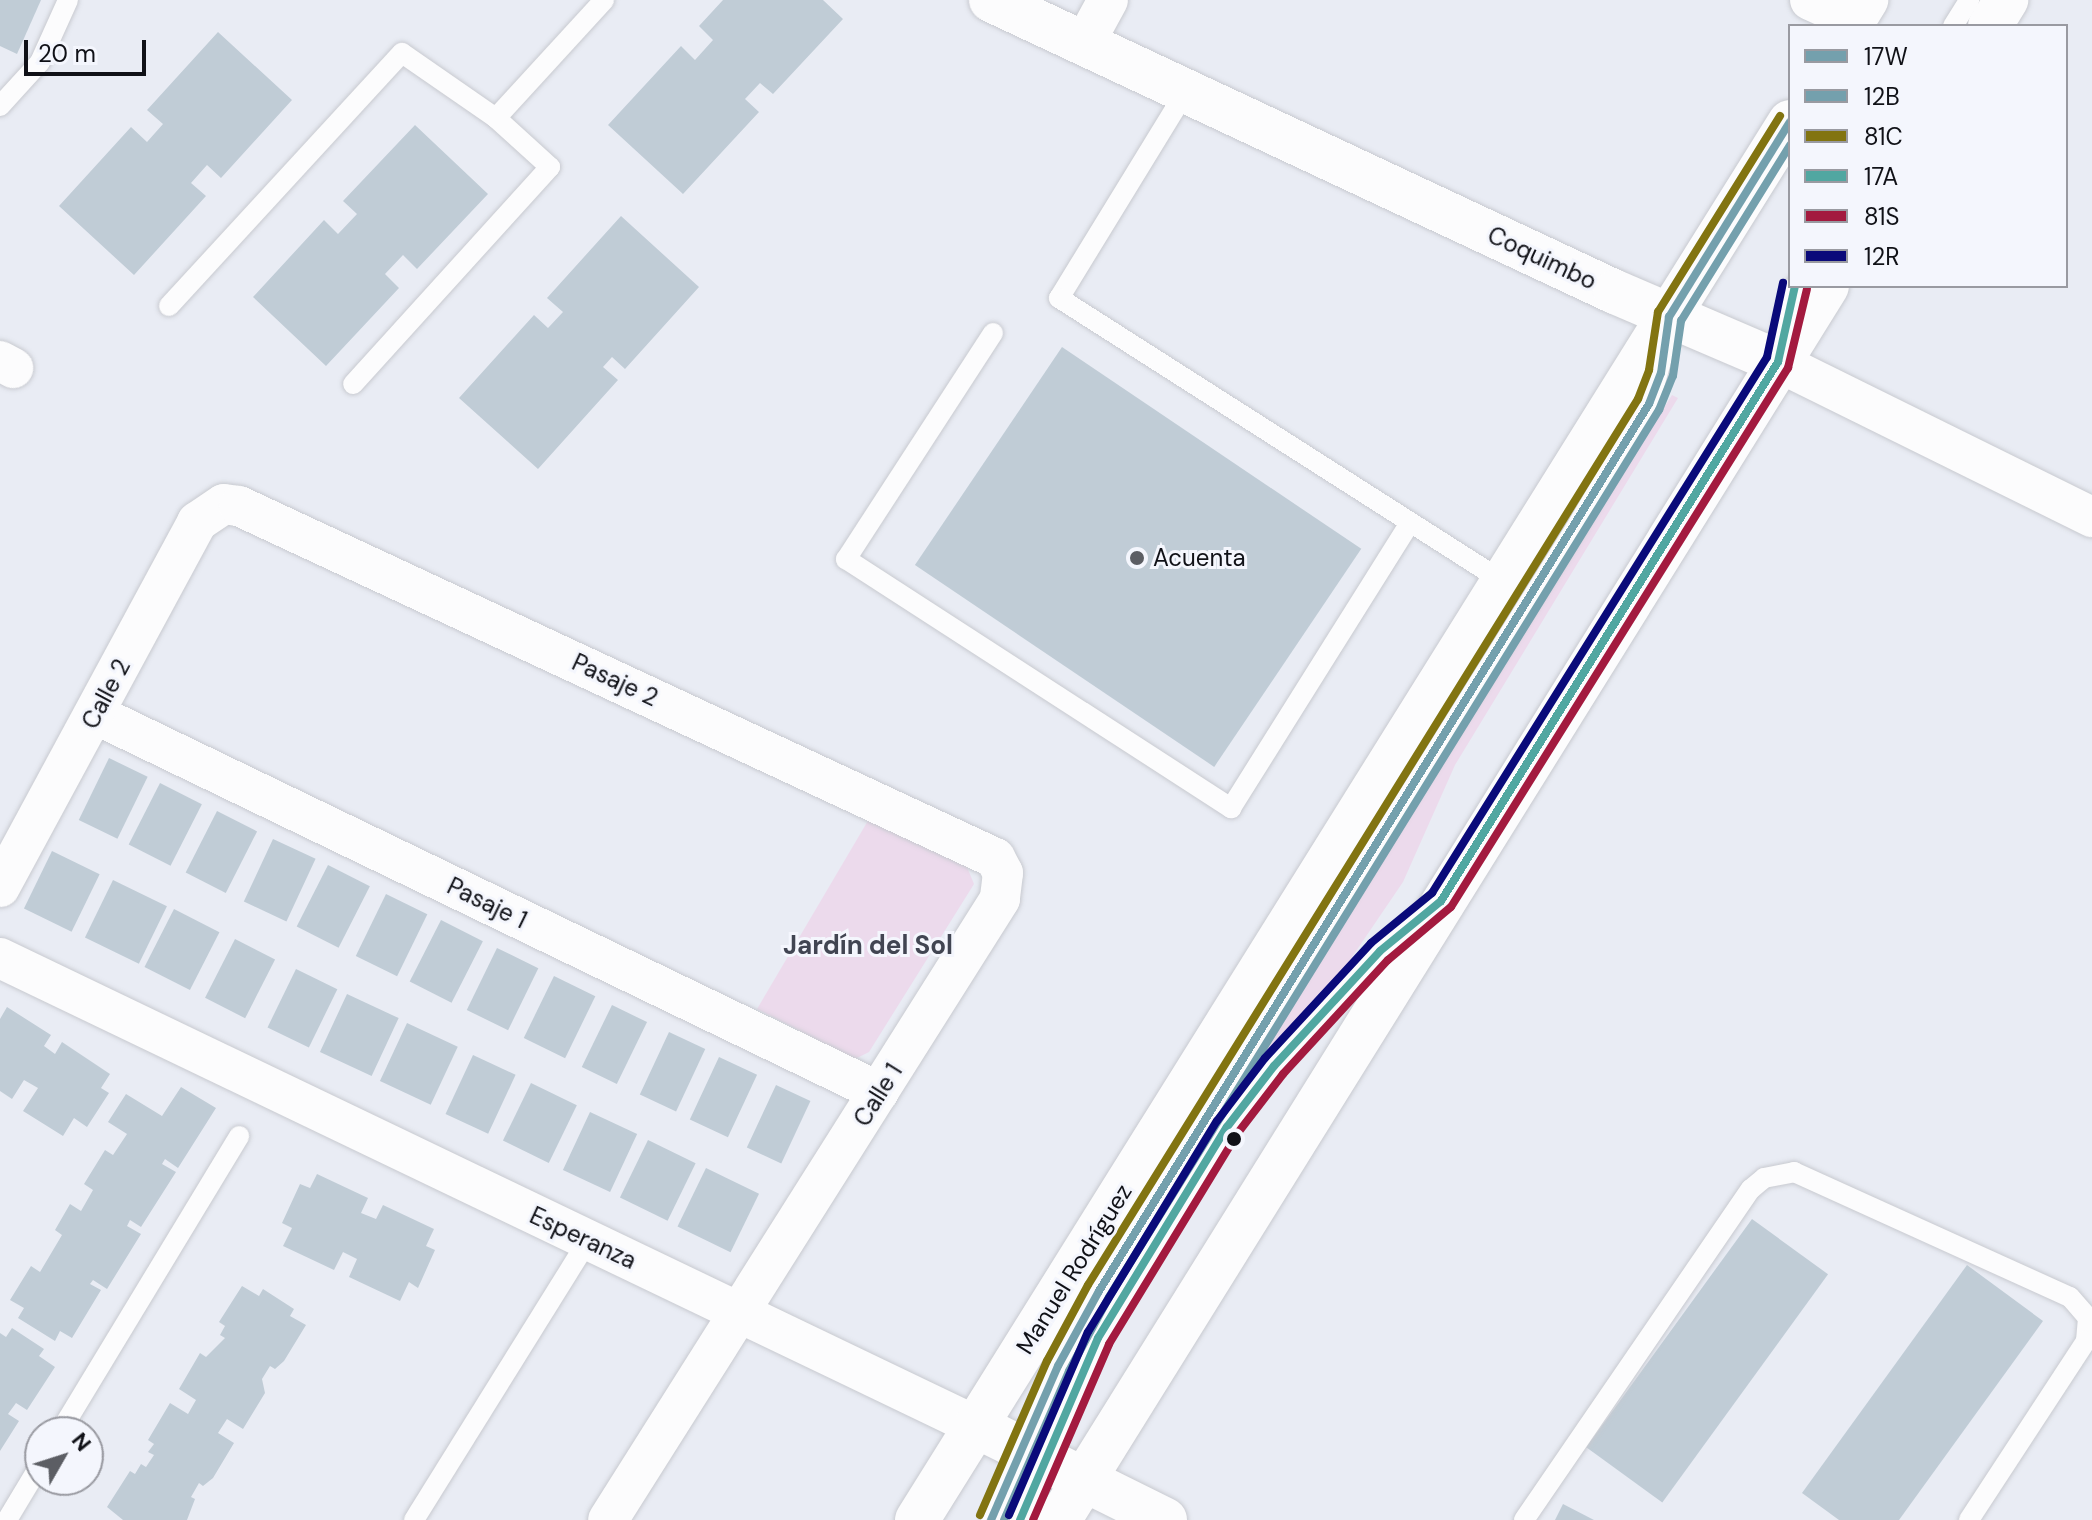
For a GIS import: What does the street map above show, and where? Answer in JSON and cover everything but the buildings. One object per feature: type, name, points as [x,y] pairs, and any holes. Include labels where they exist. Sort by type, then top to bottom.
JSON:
[{"type":"main road","name":"Coquimbo","points":[[991,0],[1669,317],[1778,362]]},
{"type":"main road","points":[[1991,24],[2006,0]]},
{"type":"main road","name":"Manuel Rodríguez","points":[[917,1520],[1788,125]]},
{"type":"main road","points":[[1059,1520],[1050,1464],[1441,901],[1826,288]]},
{"type":"main road","name":"Esperanza","points":[[976,1426],[1165,1520]]},
{"type":"street","points":[[1084,44],[1108,0]]},
{"type":"street","points":[[1810,0],[1857,15]]},
{"type":"street","name":"Coquimbo","points":[[1778,362],[2092,517]]},
{"type":"street","name":"Calle 2","points":[[0,887],[197,522],[216,506]]},
{"type":"street","name":"Pasaje 2","points":[[216,506],[239,506],[975,847],[995,858],[1003,873]]},
{"type":"street","name":"Pasaje 1","points":[[95,714],[879,1092]]},
{"type":"street","name":"Calle 1","points":[[608,1520],[1000,899],[1003,873]]},
{"type":"street","name":"Esperanza","points":[[0,958],[976,1426]]},
{"type":"lane","points":[[0,106],[40,62],[68,0]]},
{"type":"lane","points":[[496,118],[604,0]]},
{"type":"lane","points":[[1954,24],[1969,0]]},
{"type":"lane","points":[[169,306],[402,53],[496,118],[550,167],[353,384]]},
{"type":"lane","points":[[1186,91],[1059,298],[1504,582]]},
{"type":"lane","points":[[1778,362],[1795,288]]},
{"type":"lane","points":[[991,1520],[1050,1464],[1058,1366],[1099,1291],[1649,404],[1661,373],[1669,317]]},
{"type":"lane","points":[[993,333],[846,559],[1231,808],[1409,524]]},
{"type":"lane","points":[[1020,1520],[1050,1464],[1098,1338],[1227,1127],[1274,1066],[1380,951],[1441,901]]},
{"type":"lane","points":[[70,1416],[239,1136]]},
{"type":"lane","points":[[1524,1520],[1751,1189],[1779,1173],[1794,1172],[2070,1297],[2088,1318],[2086,1341],[1969,1520]]},
{"type":"lane","points":[[414,1520],[588,1240]]},
{"type":"lane","points":[[7,1520],[24,1492]]},
{"type":"shaded area","points":[[1672,395],[1678,398],[1455,765],[1403,882],[1335,982],[1249,1073]]},
{"type":"shaded area","points":[[869,819],[967,867],[974,884],[869,1052],[855,1059],[757,1009]]},
{"type":"transit line","name":"81C","points":[[980,1515],[1047,1361],[1088,1285],[1638,399],[1649,370],[1658,312],[1780,116]]},
{"type":"transit line","name":"17W","points":[[991,1520],[1058,1366],[1099,1291],[1649,404],[1661,373],[1669,317],[1788,125]]},
{"type":"transit line","name":"12B","points":[[1004,1520],[1069,1371],[1109,1297],[1659,410],[1673,376],[1681,321],[1788,148]]},
{"type":"transit line","name":"12R","points":[[1009,1515],[1088,1332],[1217,1121],[1265,1058],[1371,943],[1432,893],[1767,357],[1783,283]]},
{"type":"transit line","name":"17A","points":[[1020,1520],[1098,1338],[1227,1127],[1274,1066],[1380,951],[1441,901],[1778,362],[1795,288]]},
{"type":"transit line","name":"81S","points":[[1033,1520],[1109,1344],[1237,1134],[1283,1074],[1388,960],[1451,907],[1788,368],[1807,289]]},
{"type":"place","name":"Acuenta","points":[[1137,558]]},
{"type":"district","name":"Jardín del Sol","points":[[868,946]]}]
